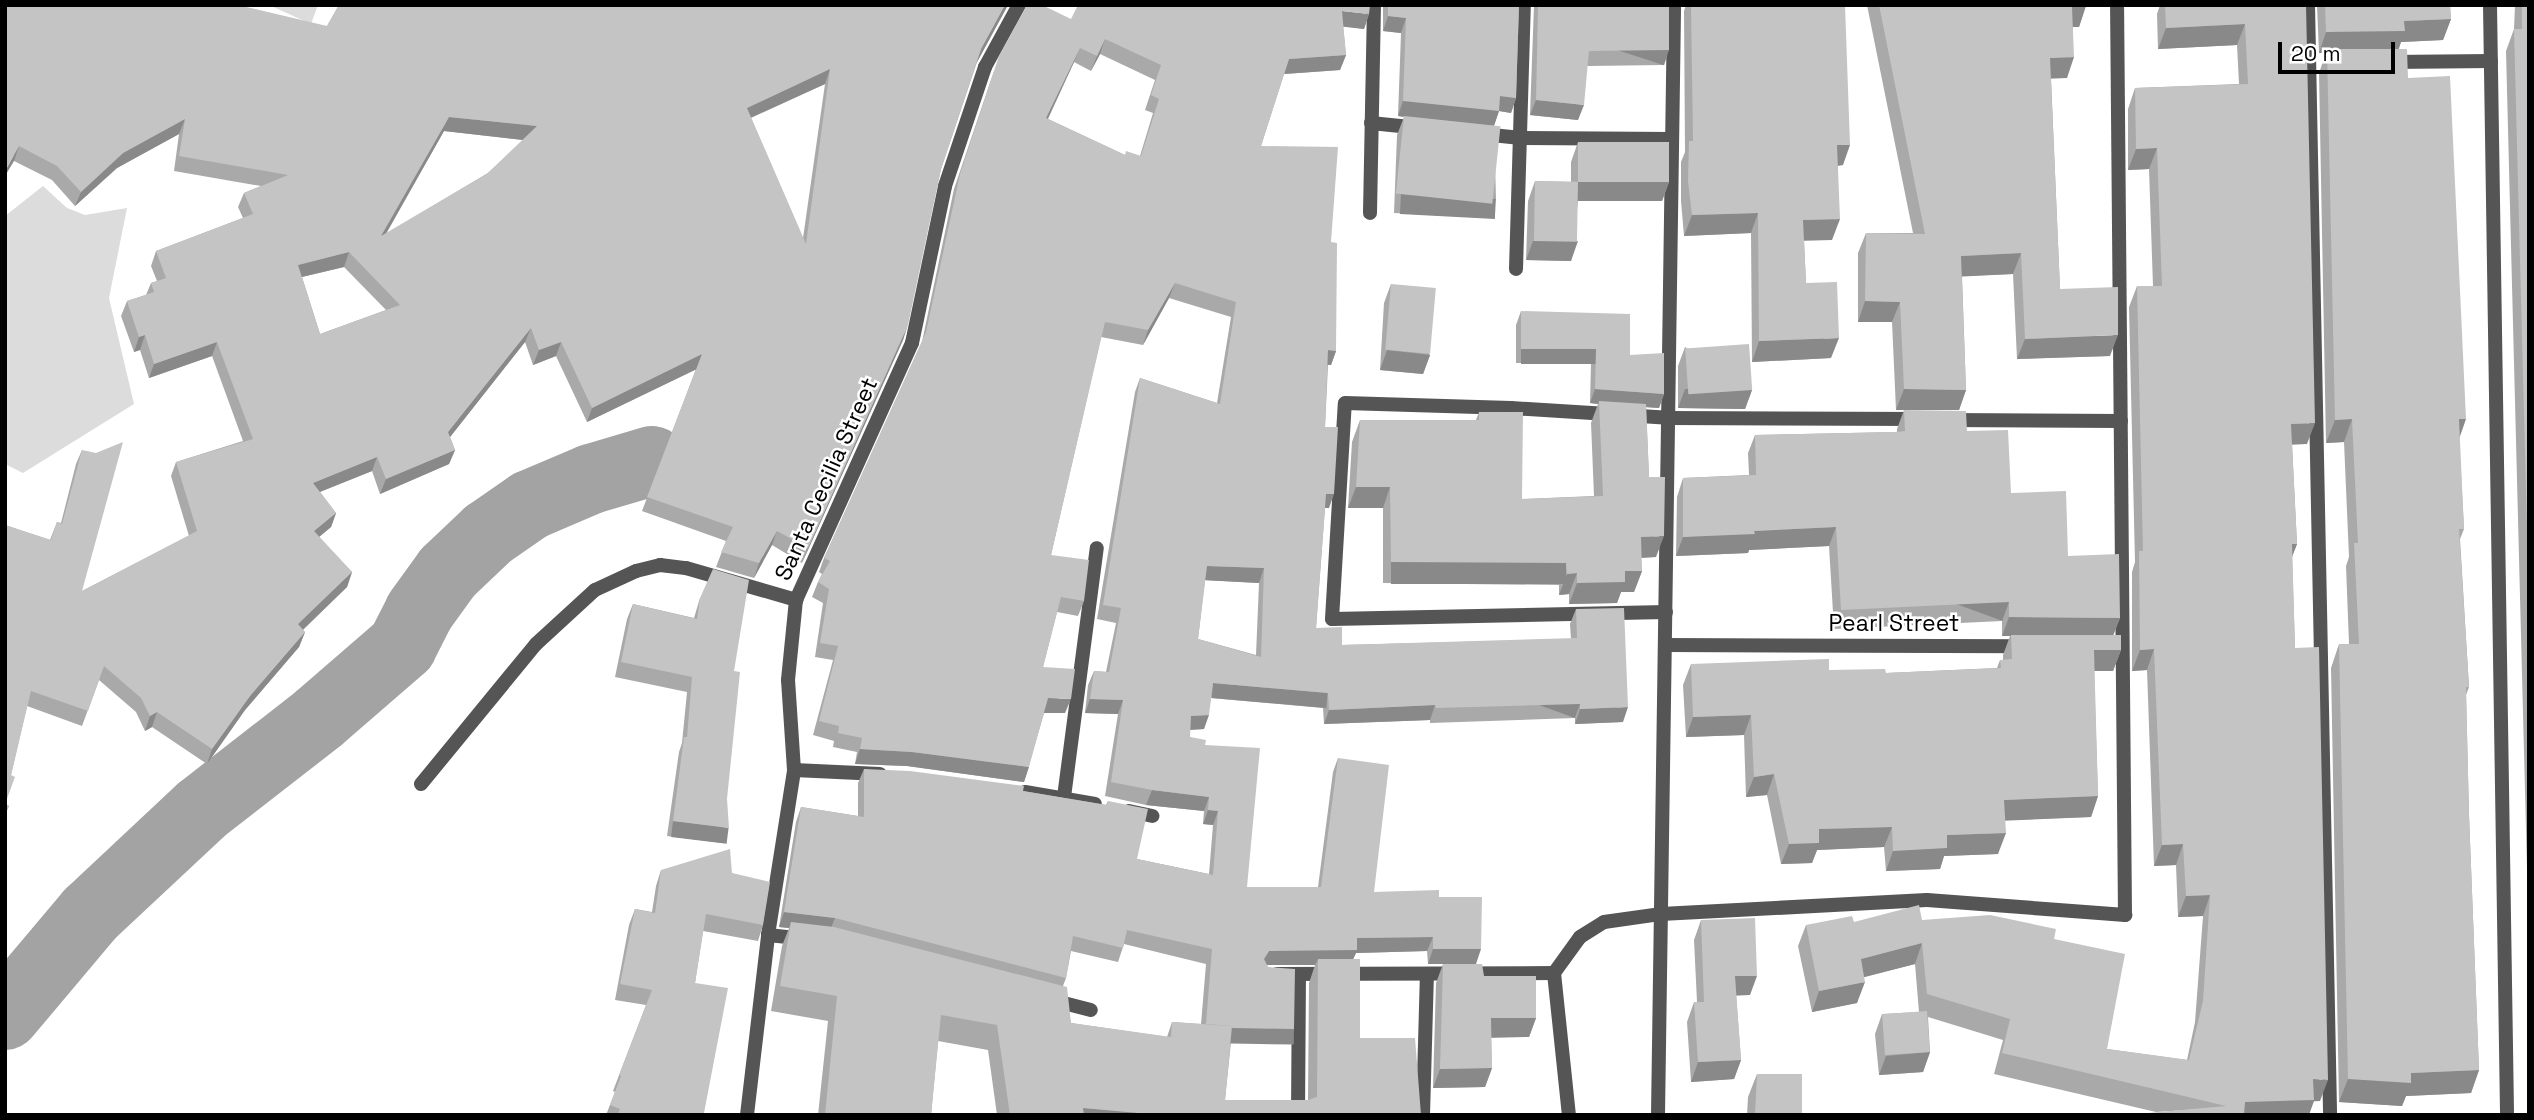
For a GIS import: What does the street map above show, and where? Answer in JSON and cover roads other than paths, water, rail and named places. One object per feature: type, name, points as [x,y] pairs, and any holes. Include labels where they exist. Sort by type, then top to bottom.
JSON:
[{"type":"street","name":"Santa Cecilia Street","points":[[747,1115],[768,934],[794,770],[788,680],[796,600],[912,343],[945,186],[985,67],[1019,5]]},
{"type":"street","points":[[1370,213],[1374,5]]},
{"type":"street","points":[[1516,269],[1524,5]]},
{"type":"street","points":[[1658,1115],[1674,5]]},
{"type":"street","points":[[1569,1115],[1554,973],[1580,937],[1604,922],[1661,914],[1927,900],[2125,915],[2116,646],[2121,421],[2117,5]]},
{"type":"street","points":[[2308,5],[2315,63],[2330,1115]]},
{"type":"street","points":[[2490,5],[2507,1115]]},
{"type":"street","points":[[2374,62],[2491,61]]},
{"type":"street","points":[[1371,123],[1439,130]]},
{"type":"street","points":[[1466,132],[1521,138],[1672,139]]},
{"type":"street","points":[[1666,612],[1332,620],[1345,404],[1511,408],[1668,418],[2121,421]]},
{"type":"street","points":[[1064,797],[1097,548]]},
{"type":"street","points":[[421,784],[536,644],[595,590],[636,571],[660,565],[687,568],[796,600]]},
{"type":"street","name":"Pearl Street","points":[[1665,645],[2040,646]]},
{"type":"street","points":[[794,770],[894,775]]},
{"type":"street","points":[[1011,790],[1064,797],[1152,816]]},
{"type":"street","points":[[768,934],[815,940]]},
{"type":"street","points":[[1268,974],[1554,973]]},
{"type":"street","points":[[1297,1115],[1299,974]]},
{"type":"street","points":[[1423,1115],[1427,975]]},
{"type":"street","points":[[1038,996],[1091,1010]]},
{"type":"waterway","points":[[5,1015],[90,914],[201,810],[319,718],[402,646],[419,612],[448,572],[488,534],[530,505],[591,479],[652,461]]}]
